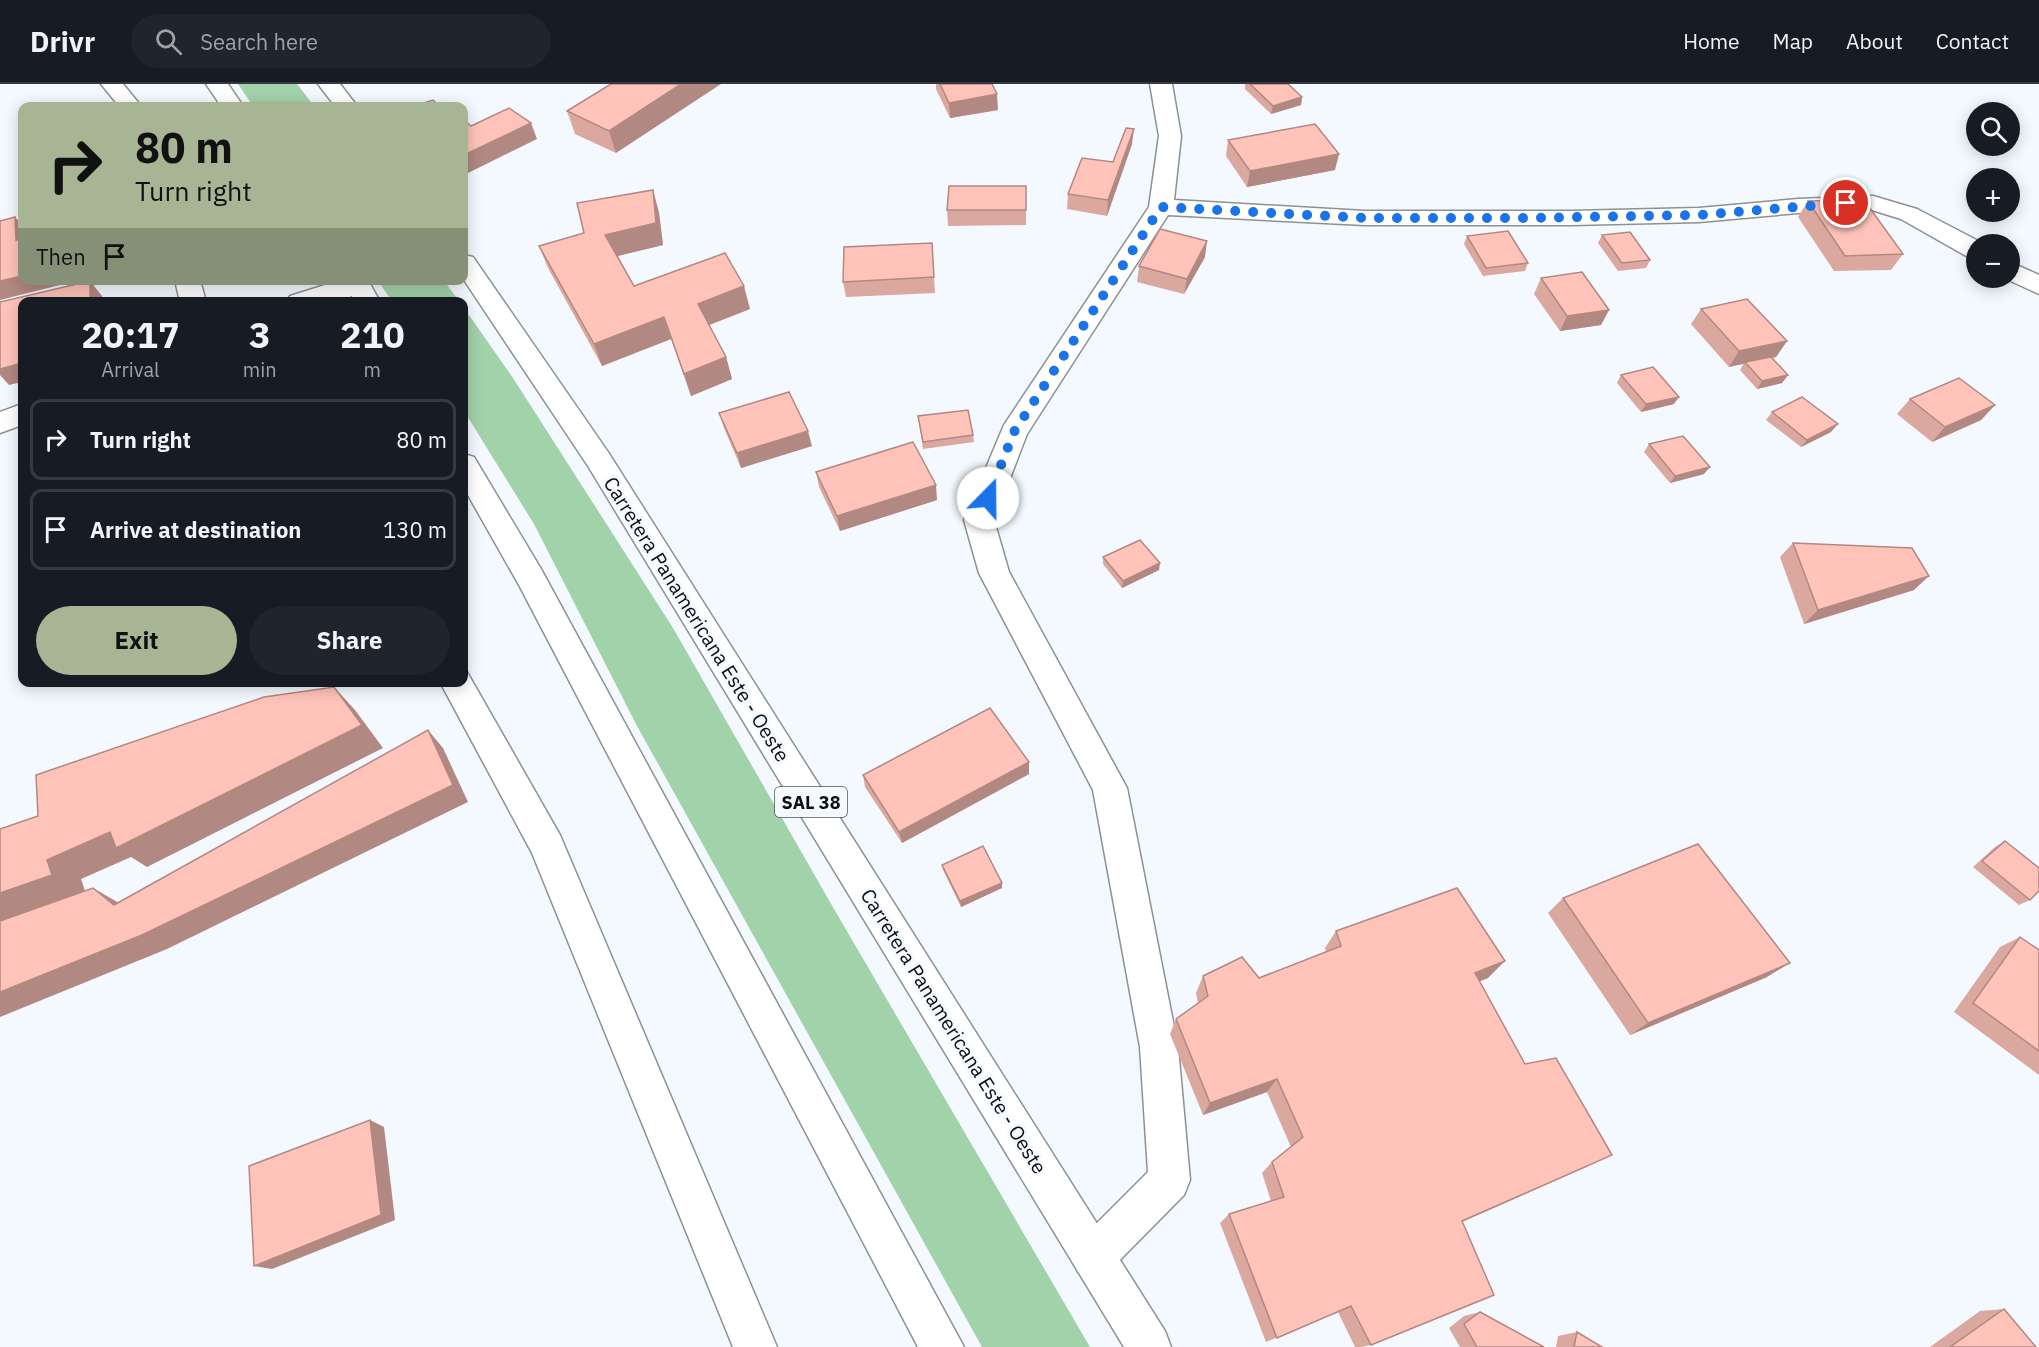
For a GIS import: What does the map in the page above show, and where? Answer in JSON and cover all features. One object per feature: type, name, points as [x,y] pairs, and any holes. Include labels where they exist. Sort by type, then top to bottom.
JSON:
[{"type":"main road","points":[[112,84],[127,102]]},
{"type":"main road","points":[[218,84],[229,102]]},
{"type":"main road","points":[[329,84],[343,102]]},
{"type":"main road","points":[[1093,1257],[1169,1180],[1160,1047],[1110,788],[994,573],[979,520],[1014,432],[1161,207],[1170,136],[1161,84]]},
{"type":"main road","points":[[1161,207],[1365,218],[1560,218],[1699,215],[1798,206],[1873,203],[1909,213],[1966,245]]},
{"type":"main road","name":"Carretera Panamericana Este - Oeste","points":[[468,269],[598,459],[1149,1347]]},
{"type":"main road","points":[[2020,276],[2039,286]]},
{"type":"main road","points":[[321,297],[360,288]]},
{"type":"main road","points":[[0,423],[18,416]]},
{"type":"main road","points":[[468,471],[530,577],[942,1347]]},
{"type":"main road","points":[[459,687],[547,846],[755,1347]]},
{"type":"green space","points":[[238,84],[297,84],[311,102],[250,102]]},
{"type":"green space","points":[[381,285],[447,285],[456,297],[389,297]]},
{"type":"green space","points":[[468,314],[513,378],[673,628],[1090,1347],[982,1347],[637,726],[534,524],[468,417]]},
{"type":"building","points":[[611,84],[681,84],[609,131],[567,111]]},
{"type":"building","points":[[940,84],[992,84],[997,94],[949,103]]},
{"type":"building","points":[[1250,84],[1288,84],[1302,97],[1273,106]]},
{"type":"building","points":[[509,108],[531,123],[468,153],[468,123],[471,126]]},
{"type":"building","points":[[1315,124],[1339,154],[1250,171],[1228,140]]},
{"type":"building","points":[[1126,128],[1134,129],[1108,200],[1068,194],[1082,158],[1113,162]]},
{"type":"building","points":[[949,186],[1026,186],[1026,210],[947,210]]},
{"type":"building","points":[[653,190],[656,223],[605,235],[634,286],[725,253],[744,286],[698,304],[726,357],[684,374],[664,317],[594,344],[539,246],[584,233],[577,203]]},
{"type":"building","points":[[1864,200],[1903,254],[1845,256],[1808,201]]},
{"type":"building","points":[[15,217],[16,240],[18,240],[18,277],[0,281],[0,221]]},
{"type":"building","points":[[1160,229],[1207,241],[1187,279],[1139,266]]},
{"type":"building","points":[[1508,231],[1528,263],[1486,268],[1467,236]]},
{"type":"building","points":[[1630,232],[1650,260],[1622,263],[1602,235]]},
{"type":"building","points":[[932,243],[934,277],[843,282],[844,247]]},
{"type":"building","points":[[1582,272],[1609,310],[1567,316],[1541,278]]},
{"type":"building","points":[[73,285],[90,285],[90,297],[21,297]]},
{"type":"building","points":[[18,298],[18,364],[0,369],[0,302]]},
{"type":"building","points":[[1747,299],[1787,341],[1739,351],[1701,309]]},
{"type":"building","points":[[1771,357],[1788,375],[1762,381],[1745,362]]},
{"type":"building","points":[[1653,367],[1679,397],[1646,404],[1621,375]]},
{"type":"building","points":[[1959,378],[1995,405],[1945,427],[1910,399]]},
{"type":"building","points":[[789,392],[808,431],[737,453],[719,413]]},
{"type":"building","points":[[1802,397],[1838,424],[1807,440],[1772,412]]},
{"type":"building","points":[[968,410],[973,435],[923,442],[918,416]]},
{"type":"building","points":[[1683,436],[1710,467],[1675,476],[1649,444]]},
{"type":"building","points":[[913,442],[936,485],[837,516],[816,472]]},
{"type":"building","points":[[1140,540],[1160,563],[1123,581],[1103,557]]},
{"type":"building","points":[[1793,543],[1912,548],[1929,576],[1818,610]]},
{"type":"building","points":[[334,687],[362,725],[116,848],[110,832],[47,860],[52,875],[0,893],[0,829],[38,816],[36,775],[264,697]]},
{"type":"building","points":[[990,708],[1029,762],[899,832],[863,775]]},
{"type":"building","points":[[428,730],[453,785],[142,935],[0,992],[0,921],[93,888],[114,905]]},
{"type":"building","points":[[2005,841],[2039,868],[2039,891],[2030,900],[1982,861]]},
{"type":"building","points":[[1698,844],[1790,963],[1648,1023],[1563,898]]},
{"type":"building","points":[[983,846],[1002,883],[960,901],[942,865]]},
{"type":"building","points":[[1457,888],[1505,961],[1475,973],[1525,1064],[1556,1058],[1612,1155],[1462,1221],[1494,1295],[1371,1345],[1351,1306],[1277,1338],[1229,1214],[1284,1197],[1272,1162],[1303,1137],[1277,1079],[1210,1103],[1176,1019],[1208,996],[1203,976],[1242,957],[1259,978],[1341,946],[1336,931]]},
{"type":"building","points":[[2020,937],[2039,950],[2039,1051],[1973,1003]]},
{"type":"building","points":[[370,1120],[381,1215],[254,1266],[249,1166]]},
{"type":"building","points":[[2004,1309],[2036,1347],[1950,1347]]},
{"type":"building","points":[[1480,1312],[1544,1347],[1477,1347],[1464,1324]]},
{"type":"building","points":[[1577,1332],[1602,1347],[1574,1347]]},
{"type":"route","points":[[988,498],[1014,432],[1161,207],[1365,218],[1526,218],[1699,215],[1846,203]]}]
